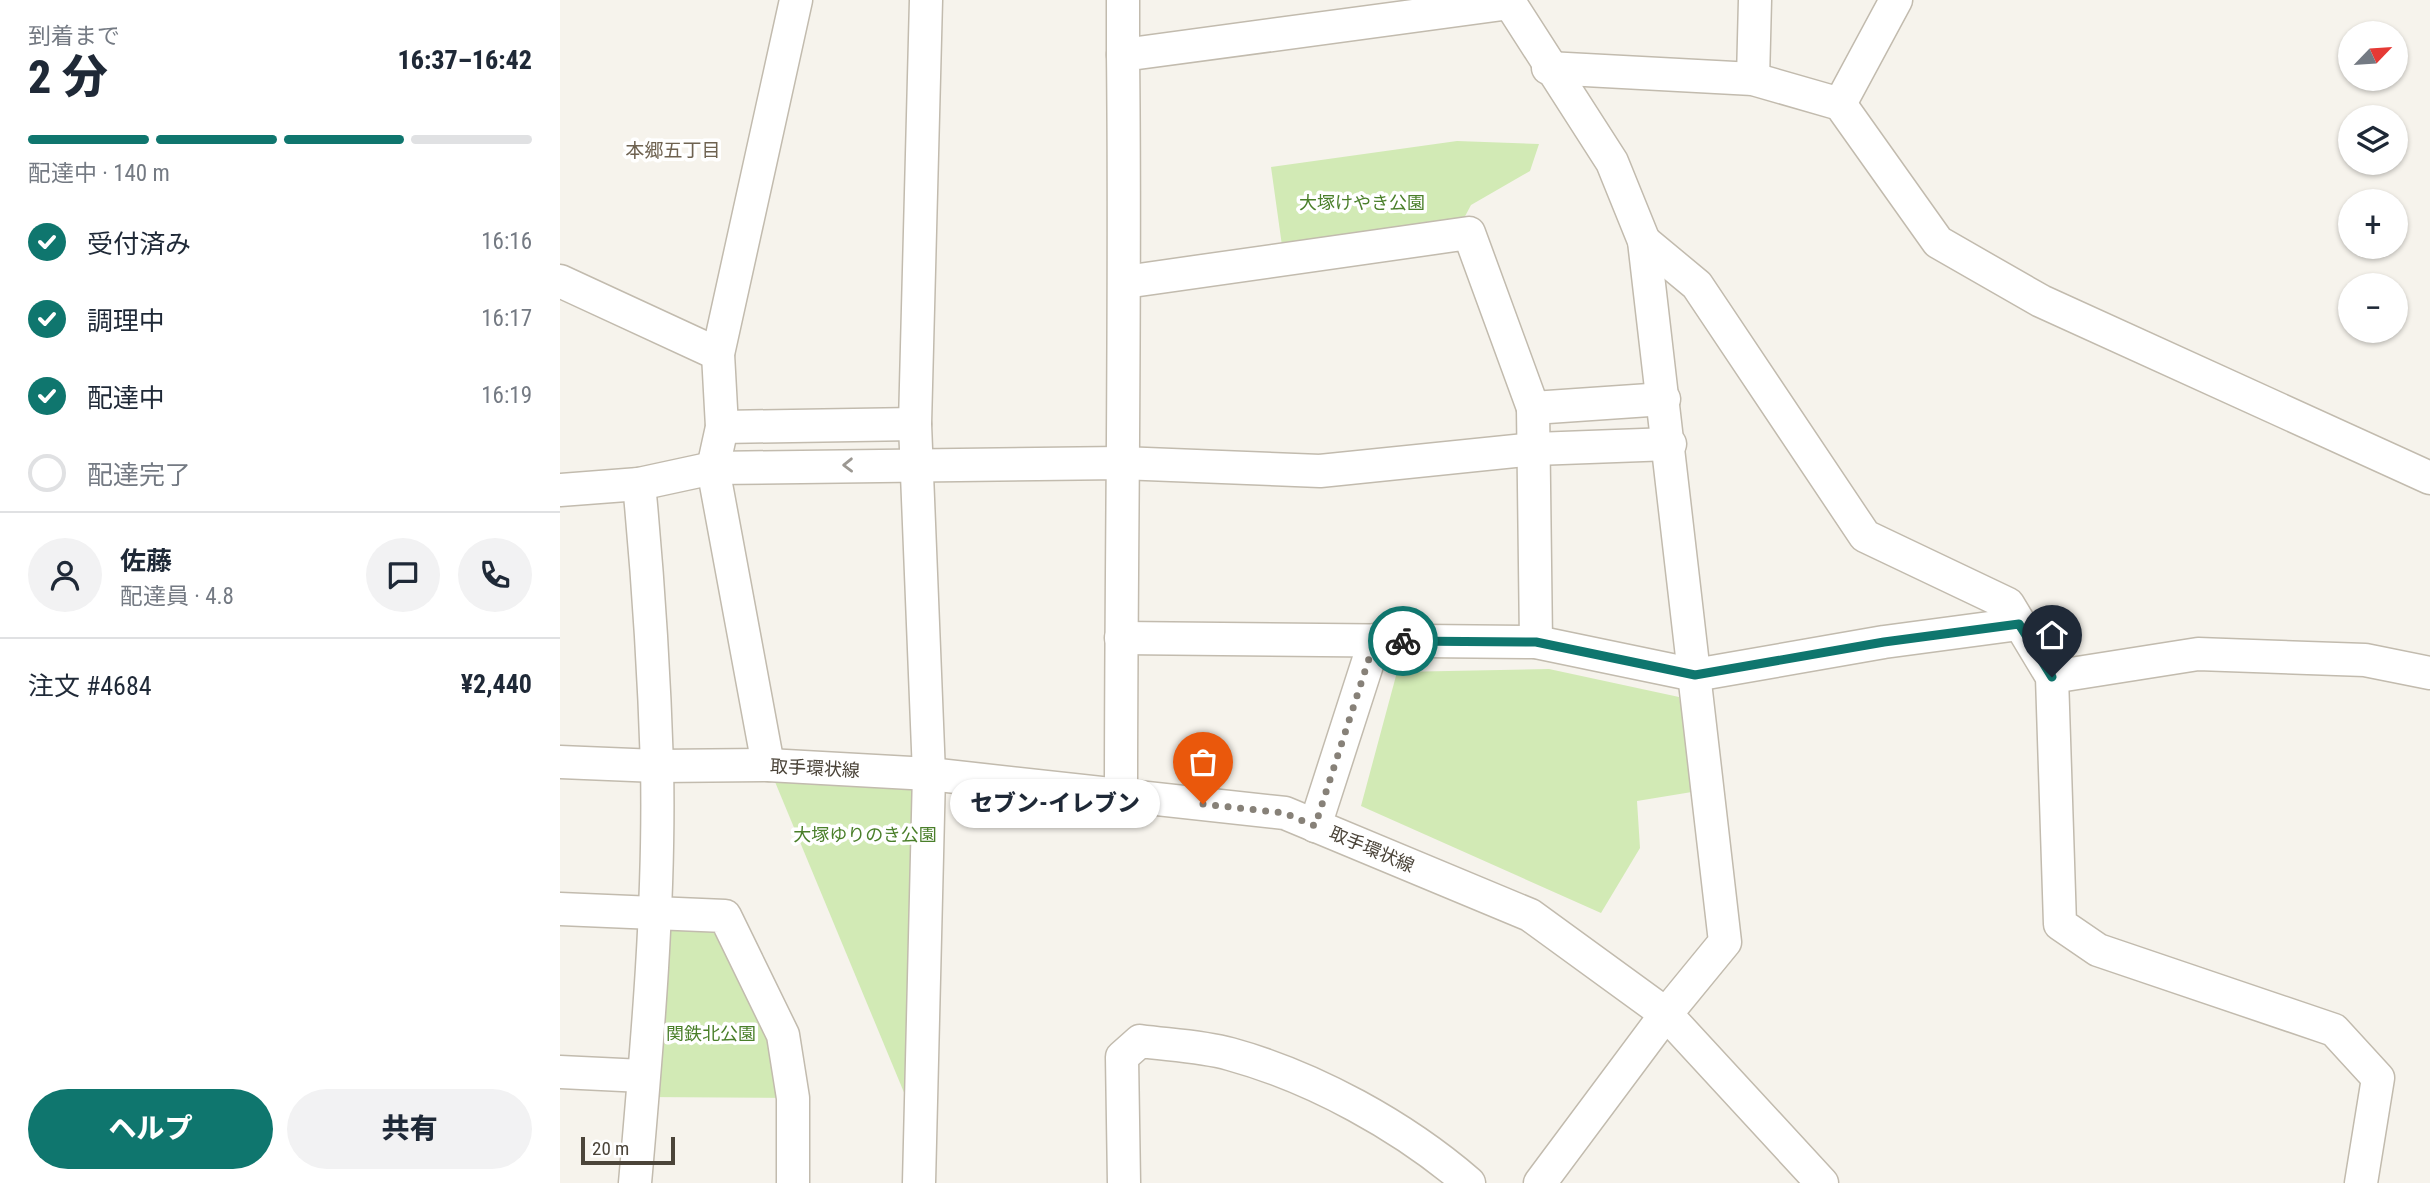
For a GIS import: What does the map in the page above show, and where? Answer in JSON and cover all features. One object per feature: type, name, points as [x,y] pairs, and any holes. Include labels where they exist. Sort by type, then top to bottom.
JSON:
[{"type":"street","points":[[768,765],[713,468],[722,427],[718,354],[796,0]]},
{"type":"street","points":[[919,1183],[929,774],[915,424],[926,0]]},
{"type":"street","points":[[1121,795],[1121,463],[1125,282],[1122,0]]},
{"type":"street","points":[[1753,79],[1755,0]]},
{"type":"street","points":[[1840,104],[1896,0]]},
{"type":"street","points":[[1123,55],[1359,12],[1509,1],[1548,68],[1612,162],[1644,241],[1670,444],[1725,943],[1666,1014],[1541,1183]]},
{"type":"street","points":[[1548,68],[1753,79],[1840,104],[1938,242],[2041,300],[2430,478]]},
{"type":"street","points":[[1125,282],[1469,233],[1533,408],[1536,642]]},
{"type":"street","points":[[1644,241],[1697,285],[1865,536],[2008,604],[2052,677],[2060,925],[2098,950],[2334,1030],[2378,1078],[2361,1183]]},
{"type":"street","points":[[560,281],[718,354]]},
{"type":"street","points":[[1533,408],[1664,398]]},
{"type":"street","points":[[722,427],[915,424]]},
{"type":"street","points":[[560,490],[639,484],[713,468],[1121,463],[1320,471],[1535,449],[1670,444]]},
{"type":"street","points":[[635,1183],[653,913],[657,766],[648,584],[639,484]]},
{"type":"street","points":[[1121,638],[1536,642],[1695,675],[1884,642],[2019,624]]},
{"type":"street","points":[[1315,826],[1375,640]]},
{"type":"street","points":[[2052,677],[2198,654],[2365,660],[2430,673]]},
{"type":"street","name":"取手環状線","points":[[560,762],[657,766],[768,765],[929,774],[1284,813],[1530,915],[1666,1014],[1822,1183]]},
{"type":"street","points":[[560,908],[725,916],[783,1035],[793,1098],[793,1183]]},
{"type":"street","points":[[1124,1183],[1122,1057],[1140,1041],[1229,1053],[1327,1089],[1444,1162],[1469,1183]]},
{"type":"street","points":[[560,1072],[643,1076]]},
{"type":"green space","name":"大塚けやき公園","points":[[1457,141],[1539,144],[1530,171],[1471,205],[1454,237],[1284,260],[1271,167]]},
{"type":"green space","points":[[1549,669],[1679,697],[1698,791],[1637,801],[1640,848],[1601,913],[1361,806],[1397,672]]},
{"type":"green space","name":"大塚ゆりのき公園","points":[[768,765],[929,774],[920,1131]]},
{"type":"green space","name":"関鉄北公園","points":[[653,913],[725,916],[793,1098],[643,1097]]},
{"type":"way so far","points":[[1203,804],[1284,813],[1315,826],[1375,640],[1403,641]]},
{"type":"place","name":"セブン-イレブン","points":[[1203,804]]},
{"type":"district","name":"本郷五丁目","points":[[673,150]]},
{"type":"route","points":[[1403,641],[1536,642],[1695,675],[1884,642],[2019,624],[2052,677]]}]
